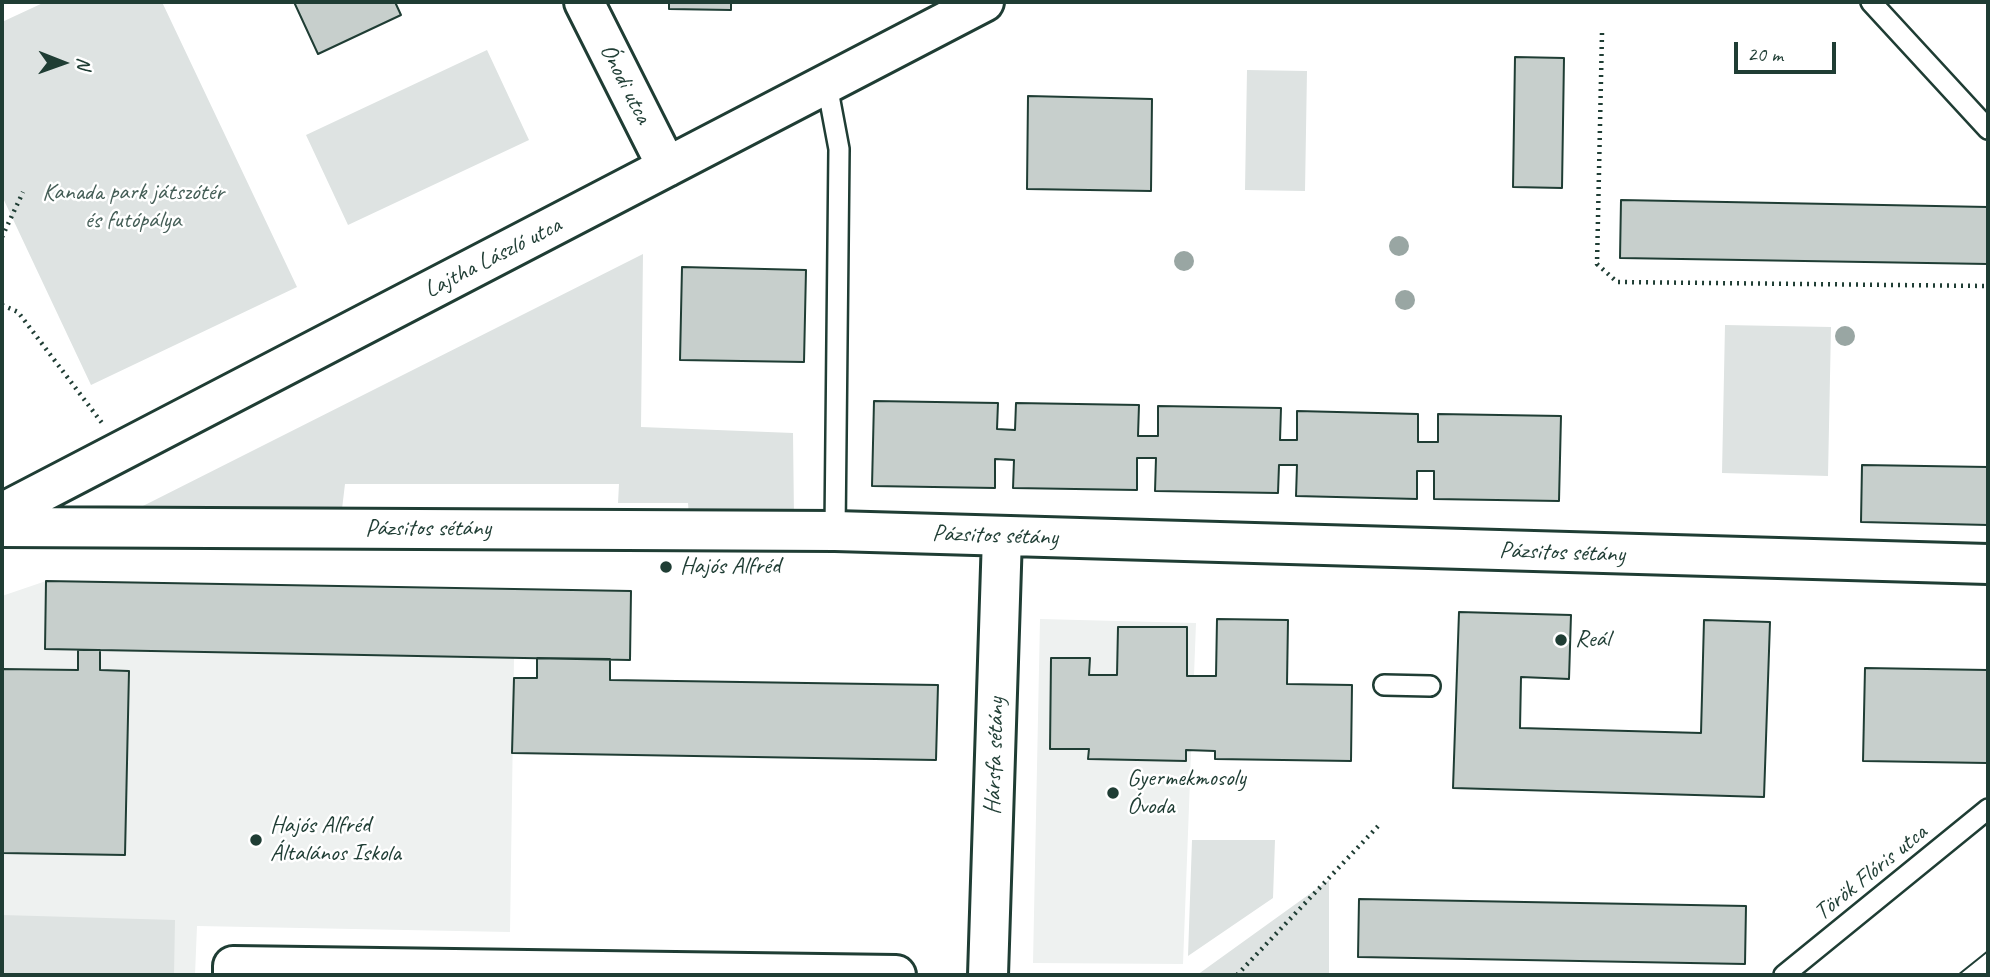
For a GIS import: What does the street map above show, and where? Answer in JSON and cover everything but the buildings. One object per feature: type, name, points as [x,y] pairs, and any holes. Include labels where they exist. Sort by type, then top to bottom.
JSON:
[{"type":"street","name":"Ónodi utca","points":[[584,2],[667,167]]},
{"type":"street","name":"Lajtha László utca","points":[[2,513],[984,2]]},
{"type":"street","name":"Pázsitos sétány","points":[[2,527],[835,531],[1988,564]]},
{"type":"street","name":"Hársfa sétány","points":[[988,975],[1002,536]]},
{"type":"street","points":[[233,975],[233,966],[896,975]]},
{"type":"lane","points":[[1871,2],[1988,129]]},
{"type":"lane","points":[[827,85],[839,149],[835,531]]},
{"type":"lane","points":[[1384,685],[1430,686]]},
{"type":"lane","name":"Török Flóris utca","points":[[1784,975],[1988,809]]},
{"type":"path","points":[[1602,33],[1597,264],[1617,282],[1988,286]]},
{"type":"path","points":[[2,237],[23,192]]},
{"type":"path","points":[[2,305],[18,312],[123,450]]},
{"type":"path","points":[[1237,975],[1381,824]]},
{"type":"shaded area","name":"Hajós Alfréd Általános Iskola","points":[[46,581],[515,589],[510,932],[197,926],[195,975],[2,975],[2,596]]},
{"type":"shaded area","name":"Gyermekmosoly Óvoda","points":[[1040,619],[1196,623],[1183,964],[1033,963]]},
{"type":"green space","name":"Kanada park játszótér és futópálya","points":[[45,2],[162,2],[297,287],[91,385],[2,196],[2,22]]},
{"type":"green space","points":[[487,50],[529,140],[348,225],[306,135]]},
{"type":"green space","points":[[1247,70],[1307,71],[1305,191],[1245,190]]},
{"type":"green space","points":[[643,254],[641,427],[793,433],[794,518],[689,517],[688,503],[618,503],[619,484],[345,484],[342,509],[133,511]]},
{"type":"green space","points":[[1725,325],[1831,327],[1828,476],[1722,473]]},
{"type":"green space","points":[[1192,840],[1275,840],[1273,898],[1188,956]]},
{"type":"green space","points":[[1329,880],[1329,975],[1197,975]]},
{"type":"green space","points":[[2,915],[175,920],[174,975],[2,975]]},
{"type":"tram line","points":[[1958,975],[1988,951]]},
{"type":"place","name":"Hajós Alfréd","points":[[666,567]]},
{"type":"place","name":"Reál","points":[[1561,640]]},
{"type":"place","name":"Gyermekmosoly Óvoda","points":[[1113,793]]},
{"type":"place","name":"Hajós Alfréd Általános Iskola","points":[[256,840]]}]
